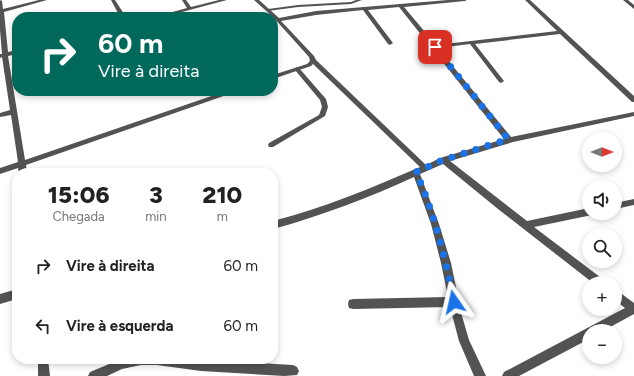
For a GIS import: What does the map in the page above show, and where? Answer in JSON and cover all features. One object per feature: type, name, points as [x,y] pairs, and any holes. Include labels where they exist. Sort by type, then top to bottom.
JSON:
[{"type":"street","points":[[0,0],[3,56],[14,112],[22,168]]},
{"type":"street","points":[[1,11],[45,0]]},
{"type":"street","points":[[113,0],[120,12]]},
{"type":"street","points":[[184,0],[190,9]]},
{"type":"street","points":[[178,12],[225,0]]},
{"type":"street","points":[[256,0],[268,10]]},
{"type":"street","points":[[278,20],[316,14],[466,0]]},
{"type":"street","points":[[527,0],[634,100]]},
{"type":"street","points":[[625,0],[634,7]]},
{"type":"street","points":[[401,6],[508,139]]},
{"type":"street","points":[[365,9],[390,43]]},
{"type":"street","points":[[278,20],[312,57],[313,61],[425,168]]},
{"type":"street","points":[[435,47],[560,32]]},
{"type":"street","points":[[472,42],[501,80]]},
{"type":"street","points":[[278,75],[309,65],[313,61]]},
{"type":"street","points":[[0,171],[219,96]]},
{"type":"street","points":[[0,115],[14,112]]},
{"type":"street","points":[[278,224],[306,217],[331,208],[443,160],[508,139],[634,114]]},
{"type":"street","points":[[443,160],[488,197],[527,225],[592,276]]},
{"type":"street","points":[[416,172],[435,224],[446,263],[464,341],[480,376]]},
{"type":"street","points":[[622,205],[634,202]]},
{"type":"street","points":[[527,225],[582,213]]},
{"type":"street","points":[[0,300],[12,296]]},
{"type":"street","points":[[605,324],[634,309],[622,300]]},
{"type":"street","points":[[353,304],[454,302]]},
{"type":"street","points":[[508,376],[582,337]]},
{"type":"street","points":[[43,364],[44,376]]},
{"type":"street","points":[[94,376],[122,364]]},
{"type":"street","points":[[186,364],[293,371]]},
{"type":"lane","points":[[268,10],[324,2],[351,3],[360,0]]},
{"type":"lane","points":[[271,145],[322,116],[325,107],[323,99],[297,69]]},
{"type":"route","points":[[435,47],[508,139],[443,160],[416,172],[435,224],[446,263],[454,302]]}]
